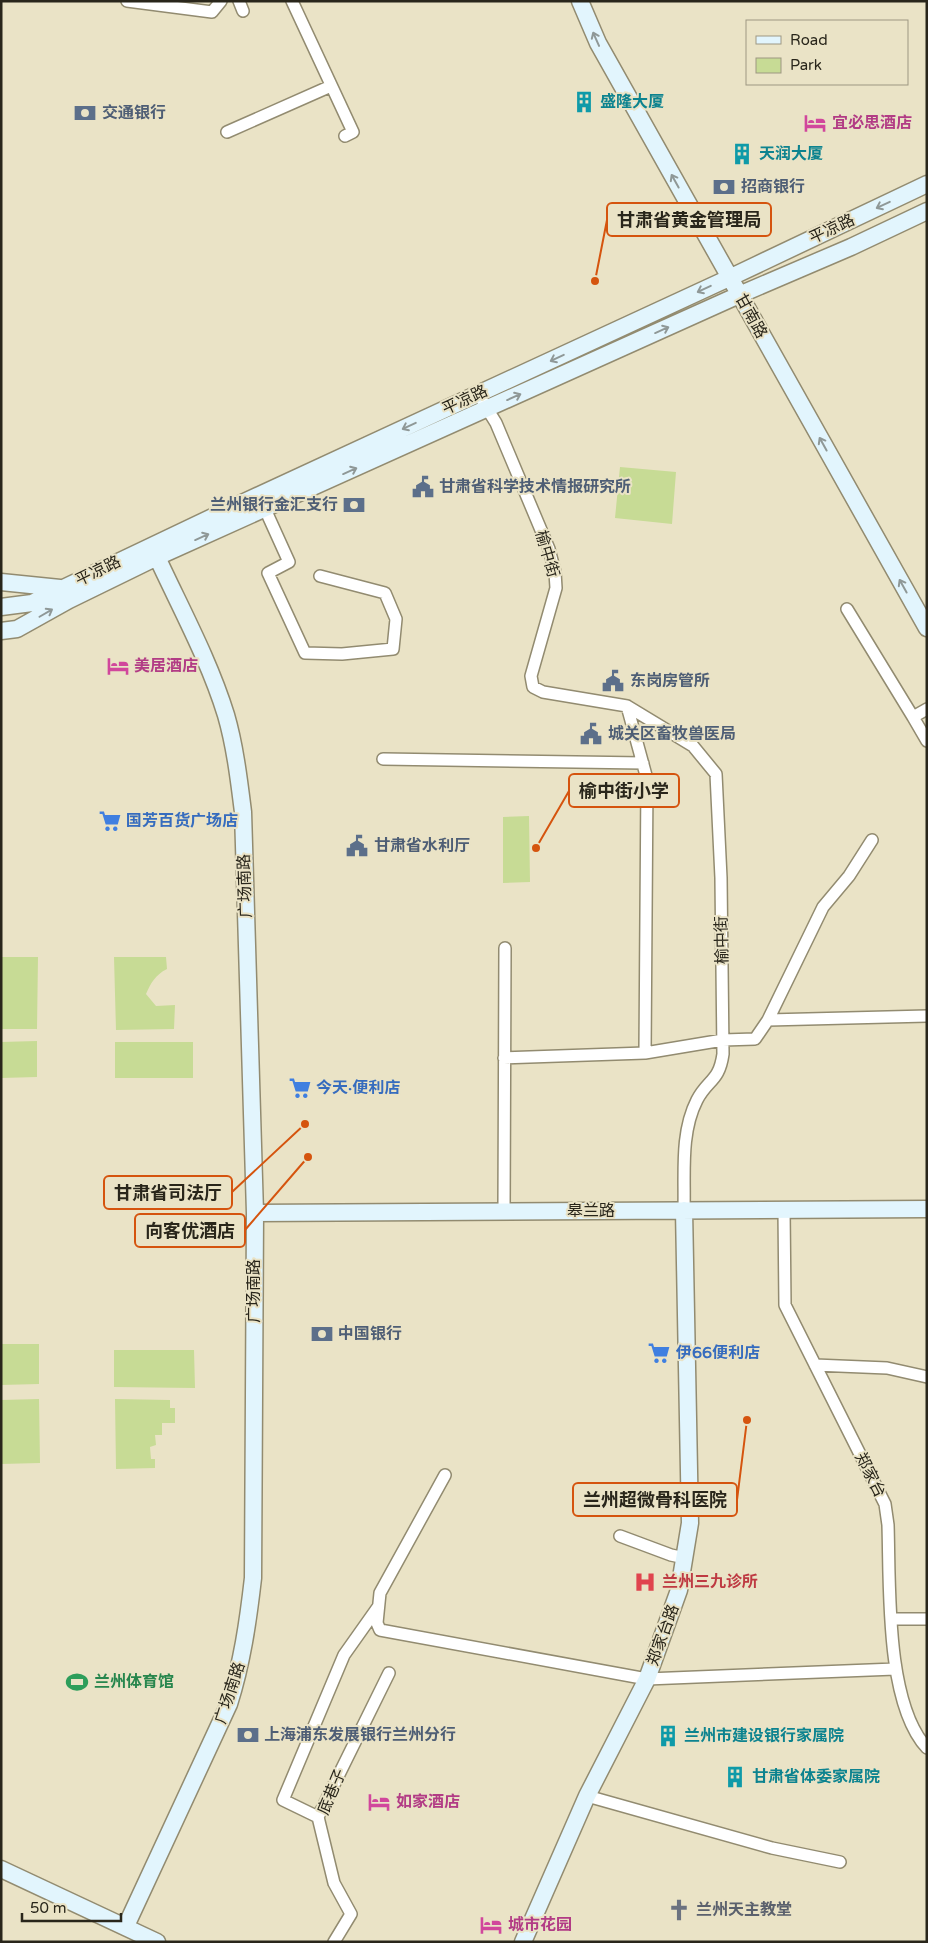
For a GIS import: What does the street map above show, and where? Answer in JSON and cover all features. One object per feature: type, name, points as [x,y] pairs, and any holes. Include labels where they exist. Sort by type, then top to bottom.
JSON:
[{"type":"street","points":[[126,1],[212,12],[220,1]]},
{"type":"street","points":[[292,1],[353,132],[345,136]]},
{"type":"street","name":"甘南路","points":[[582,2],[598,43],[927,628]]},
{"type":"street","points":[[227,132],[331,86]]},
{"type":"street","name":"平凉路","points":[[1,607],[32,603],[250,499],[729,278],[927,184]]},
{"type":"street","name":"平凉路","points":[[1,644],[9,630],[157,557],[739,295],[851,247],[927,211]]},
{"type":"street","name":"榆中街","points":[[478,394],[496,423],[549,549],[555,572],[556,588],[531,676],[533,687],[544,692],[627,706],[693,746],[716,774],[721,878],[723,1040],[721,1068],[697,1100],[686,1133],[684,1210]]},
{"type":"street","points":[[265,509],[289,562],[268,572],[305,653],[342,654],[393,649],[396,619],[385,593],[320,576]]},
{"type":"street","name":"广场南路","points":[[126,1926],[229,1704],[246,1636],[252,1578],[255,1213],[243,812],[236,759],[226,716],[212,677],[157,557]]},
{"type":"street","points":[[1,582],[63,588]]},
{"type":"street","points":[[847,609],[927,741]]},
{"type":"street","points":[[627,706],[647,779],[645,1053]]},
{"type":"street","points":[[912,717],[927,709]]},
{"type":"street","points":[[382,759],[644,763]]},
{"type":"street","points":[[504,1058],[645,1053],[723,1040],[755,1039],[768,1020],[823,907],[849,876],[872,840]]},
{"type":"street","points":[[504,1212],[505,948]]},
{"type":"street","points":[[768,1020],[927,1016]]},
{"type":"street","name":"皋兰路","points":[[255,1213],[927,1209]]},
{"type":"street","name":"郑家台路","points":[[523,1942],[586,1796],[647,1678],[679,1590],[690,1523],[684,1210]]},
{"type":"street","name":"郑家台","points":[[784,1210],[786,1305],[885,1504],[888,1524],[895,1668],[907,1713],[922,1743],[927,1748]]},
{"type":"street","points":[[815,1365],[887,1368],[927,1377]]},
{"type":"street","points":[[445,1475],[380,1592],[377,1623],[380,1630],[647,1678],[895,1668]]},
{"type":"street","points":[[620,1536],[684,1558]]},
{"type":"street","points":[[318,1817],[283,1800],[344,1655],[379,1606]]},
{"type":"street","points":[[892,1619],[927,1618]]},
{"type":"street","name":"底巷子","points":[[334,1942],[351,1914],[334,1883],[318,1817],[389,1673]]},
{"type":"street","points":[[586,1796],[762,1845],[840,1862]]},
{"type":"street","points":[[1,1861],[27,1880]]},
{"type":"street","points":[[1,1869],[157,1942]]},
{"type":"street","points":[[1,1874],[27,1880]]},
{"type":"green space","points":[[620,467],[676,472],[672,524],[615,518]]},
{"type":"green space","points":[[529,816],[530,882],[503,883],[503,817]]},
{"type":"green space","points":[[1,957],[38,957],[37,1029],[1,1029]]},
{"type":"green space","points":[[114,957],[166,957],[167,969],[159,974],[146,994],[156,1006],[175,1005],[174,1029],[116,1030]]},
{"type":"green space","points":[[37,1041],[37,1077],[1,1078],[1,1042]]},
{"type":"green space","points":[[115,1042],[193,1042],[193,1078],[115,1078]]},
{"type":"green space","points":[[1,1344],[39,1344],[39,1384],[1,1385]]},
{"type":"green space","points":[[114,1350],[194,1350],[195,1388],[114,1387]]},
{"type":"green space","points":[[39,1399],[40,1463],[1,1464],[1,1400]]},
{"type":"green space","points":[[115,1399],[170,1400],[170,1408],[175,1408],[175,1423],[162,1423],[162,1435],[155,1435],[156,1445],[150,1447],[151,1459],[155,1459],[155,1468],[116,1469]]},
{"type":"place","name":"盛隆大厦","points":[[584,102]]},
{"type":"place","name":"交通银行","points":[[85,113]]},
{"type":"place","name":"宜必思酒店","points":[[815,123]]},
{"type":"place","name":"天润大厦","points":[[742,154]]},
{"type":"place","name":"招商银行","points":[[724,187]]},
{"type":"place","name":"甘肃省黄金管理局","points":[[595,281]]},
{"type":"place","name":"甘肃省科学技术情报研究所","points":[[423,487]]},
{"type":"place","name":"兰州银行金汇支行","points":[[354,505]]},
{"type":"place","name":"美居酒店","points":[[118,666]]},
{"type":"place","name":"东岗房管所","points":[[613,681]]},
{"type":"place","name":"城关区畜牧兽医局","points":[[591,734]]},
{"type":"place","name":"国芳百货广场店","points":[[110,821]]},
{"type":"place","name":"甘肃省水利厅","points":[[357,846]]},
{"type":"place","name":"榆中街小学","points":[[536,848]]},
{"type":"place","name":"今天·便利店","points":[[300,1088]]},
{"type":"place","name":"甘肃省司法厅","points":[[305,1124]]},
{"type":"place","name":"向客优酒店","points":[[308,1157]]},
{"type":"place","name":"中国银行","points":[[322,1334]]},
{"type":"place","name":"伊66便利店","points":[[659,1353]]},
{"type":"place","name":"兰州超微骨科医院","points":[[747,1420]]},
{"type":"place","name":"兰州三九诊所","points":[[645,1582]]},
{"type":"place","name":"兰州体育馆","points":[[77,1682]]},
{"type":"place","name":"上海浦东发展银行兰州分行","points":[[248,1735]]},
{"type":"place","name":"兰州市建设银行家属院","points":[[668,1736]]},
{"type":"place","name":"甘肃省体委家属院","points":[[735,1777]]},
{"type":"place","name":"如家酒店","points":[[379,1802]]},
{"type":"place","name":"兰州天主教堂","points":[[679,1910]]},
{"type":"place","name":"城市花园","points":[[491,1925]]}]
